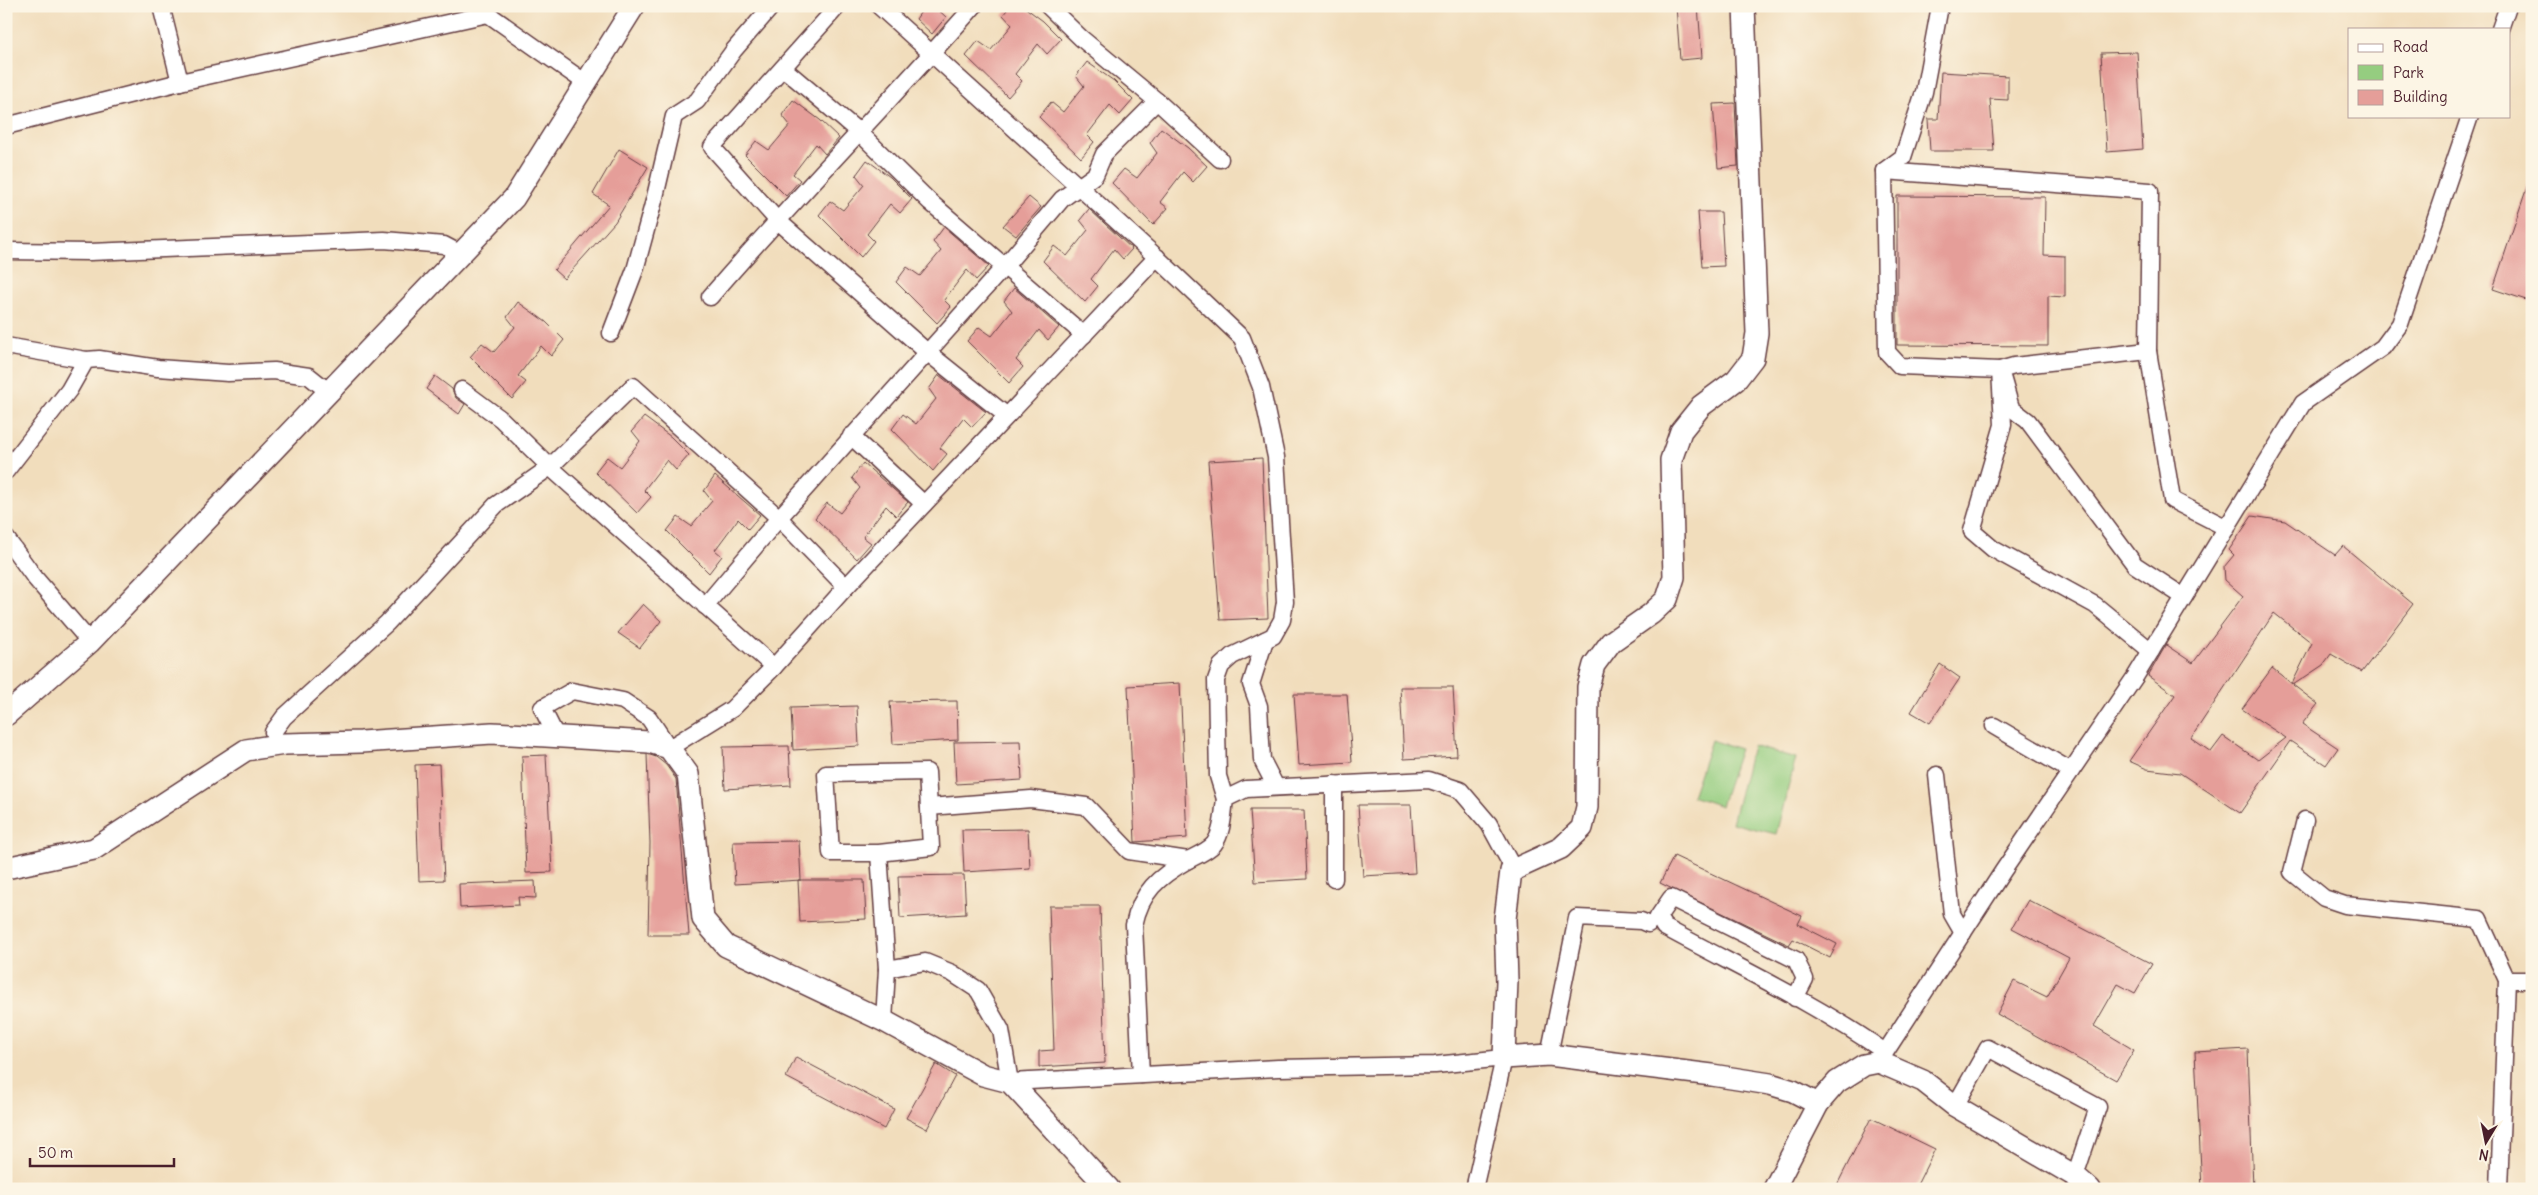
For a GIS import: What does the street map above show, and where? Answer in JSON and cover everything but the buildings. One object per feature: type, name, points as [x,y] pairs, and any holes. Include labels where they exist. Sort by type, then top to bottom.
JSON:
[{"type":"street","points":[[161,6],[180,82]]},
{"type":"street","points":[[6,715],[90,642],[514,198],[634,6]]},
{"type":"street","points":[[611,333],[635,270],[674,116],[697,101],[734,50],[772,6]]},
{"type":"street","points":[[838,6],[712,148],[777,220],[927,352],[1006,416]]},
{"type":"street","points":[[879,6],[1157,258],[1242,338],[1261,386],[1276,457],[1285,602],[1282,620],[1273,636],[1232,656],[1221,666],[1216,680],[1218,776],[1225,799],[1222,824],[1214,844],[1188,860],[1150,888],[1138,905],[1134,926],[1141,1075]]},
{"type":"street","points":[[710,298],[777,220],[932,55],[974,6]]},
{"type":"street","points":[[1048,6],[1081,38],[1157,101],[1220,159]]},
{"type":"street","points":[[1474,1189],[1504,1058],[1507,981],[1505,919],[1510,871],[1561,848],[1582,828],[1587,807],[1588,687],[1594,665],[1610,642],[1651,614],[1667,600],[1674,577],[1672,460],[1681,431],[1701,406],[1736,380],[1753,358],[1757,333],[1744,6]]},
{"type":"street","points":[[1884,171],[1903,157],[1924,92],[1940,6]]},
{"type":"street","points":[[2500,28],[2508,6]]},
{"type":"street","points":[[6,126],[180,82],[488,10],[586,83]]},
{"type":"street","points":[[783,68],[860,133],[930,202],[1084,335]]},
{"type":"street","points":[[705,606],[779,518],[1005,266],[1062,199],[1095,175],[1104,154],[1157,101]]},
{"type":"street","points":[[1774,1189],[1818,1104],[1837,1082],[1864,1065],[1882,1057],[2151,651],[2303,403],[2383,347],[2400,324],[2469,118]]},
{"type":"street","points":[[1884,171],[2150,191],[2148,351],[2172,500],[2226,528]]},
{"type":"street","points":[[1884,171],[1887,352],[1900,366],[2000,370],[2014,366],[2148,351]]},
{"type":"street","points":[[6,251],[90,252],[384,240],[444,245],[460,254]]},
{"type":"street","points":[[6,868],[94,849],[246,750],[285,744],[361,742],[492,733],[649,742],[669,748],[732,709],[774,667],[1006,416],[1157,258]]},
{"type":"street","points":[[6,346],[86,360],[99,359],[158,368],[228,373],[274,371],[309,376],[329,392]]},
{"type":"street","points":[[6,471],[69,390],[86,360]]},
{"type":"street","points":[[2000,370],[2011,408],[2028,421],[2135,564],[2184,597]]},
{"type":"street","points":[[2000,370],[2003,425],[1972,531],[1993,549],[2095,605],[2151,651]]},
{"type":"street","points":[[273,732],[284,717],[387,623],[496,505],[550,468],[633,386],[779,518],[846,587]]},
{"type":"street","points":[[462,390],[500,419],[550,468],[774,667]]},
{"type":"street","points":[[851,436],[924,504]]},
{"type":"street","points":[[6,538],[36,578],[90,642]]},
{"type":"street","points":[[1265,640],[1251,684],[1259,706],[1262,760],[1276,787]]},
{"type":"street","points":[[530,735],[542,708],[572,691],[623,701],[649,718],[688,774],[703,919],[726,946],[884,1021],[983,1075],[1010,1082],[1278,1068],[1435,1065],[1549,1055],[1712,1074],[1770,1084],[1792,1091],[1818,1104]]},
{"type":"street","points":[[542,708],[557,738]]},
{"type":"street","points":[[1994,726],[2071,771]]},
{"type":"street","points":[[927,772],[931,847],[879,853],[831,853],[826,774],[927,772]]},
{"type":"street","points":[[1937,775],[1952,914],[1963,933]]},
{"type":"street","points":[[1225,799],[1246,789],[1429,780],[1460,790],[1489,824],[1514,870]]},
{"type":"street","points":[[1334,784],[1334,879]]},
{"type":"street","points":[[929,807],[1031,799],[1086,806],[1129,851],[1188,860]]},
{"type":"street","points":[[2306,820],[2292,872],[2324,898],[2345,905],[2479,919],[2507,980],[2504,1120],[2499,1189]]},
{"type":"street","points":[[879,853],[887,969],[884,1021]]},
{"type":"street","points":[[1794,998],[1805,979],[1796,960],[1671,898],[1658,917],[1664,927],[1794,998],[1860,1034],[1882,1057],[1923,1081],[1955,1106],[2083,1183],[2098,1107],[1988,1048],[1955,1106]]},
{"type":"street","points":[[1549,1055],[1577,918],[1641,921],[1648,924]]},
{"type":"street","points":[[887,969],[925,962],[952,973],[978,990],[1001,1030],[1010,1082],[1109,1189]]},
{"type":"street","points":[[2507,980],[2532,980]]},
{"type":"green space","points":[[1711,740],[1740,749],[1721,806],[1692,796]]},
{"type":"green space","points":[[1752,746],[1796,758],[1776,834],[1732,823]]}]
